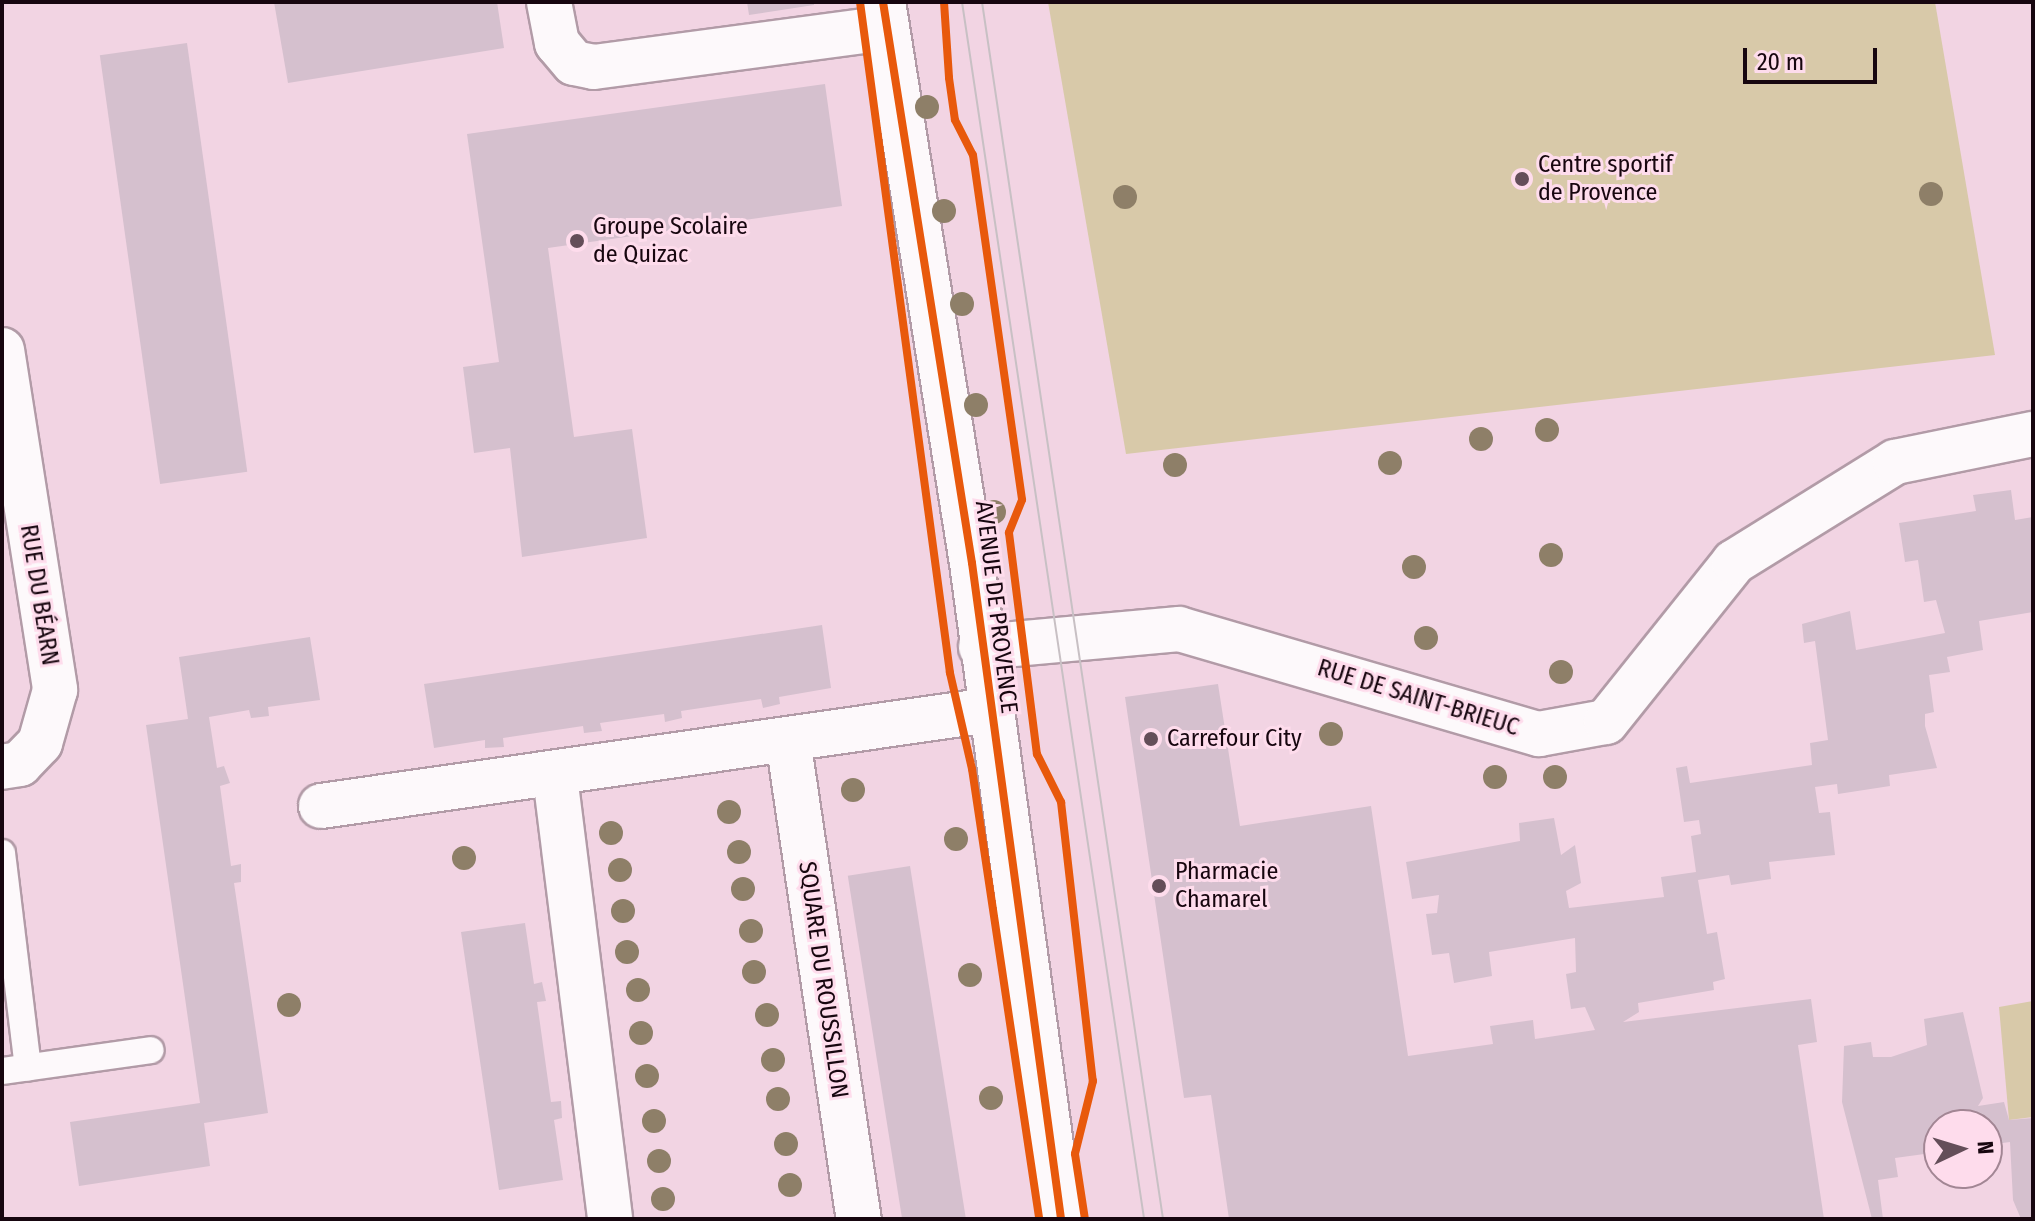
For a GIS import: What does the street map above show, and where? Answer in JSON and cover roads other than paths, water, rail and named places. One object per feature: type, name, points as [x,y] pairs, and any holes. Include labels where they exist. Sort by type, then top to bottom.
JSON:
[{"type":"street","points":[[549,2],[557,43],[574,63],[594,67],[884,15]]},
{"type":"street","name":"AVENUE DE PROVENCE","points":[[884,15],[981,647],[1061,1219]]},
{"type":"street","name":"RUE DU BÉARN","points":[[2,350],[55,690],[40,743],[20,764],[2,767]]},
{"type":"street","name":"RUE DE SAINT-BRIEUC","points":[[981,647],[1179,629],[1539,734],[1606,722],[1734,562],[1895,462],[2033,434]]},
{"type":"street","points":[[321,806],[555,776],[989,710]]},
{"type":"street","name":"SQUARE DU ROUSSILLON","points":[[788,740],[859,1219]]},
{"type":"street","points":[[555,776],[610,1219]]},
{"type":"lane","points":[[2,853],[28,1067]]},
{"type":"lane","points":[[2,1071],[151,1050]]},
{"type":"tram line","points":[[962,2],[1144,1219]]},
{"type":"tram line","points":[[982,2],[1163,1219]]},
{"type":"place","name":"Centre sportif de Provence","points":[[1522,179]]},
{"type":"place","name":"Groupe Scolaire de Quizac","points":[[577,241]]},
{"type":"place","name":"Carrefour City","points":[[1151,739]]},
{"type":"place","name":"Pharmacie Chamarel","points":[[1159,886]]}]
